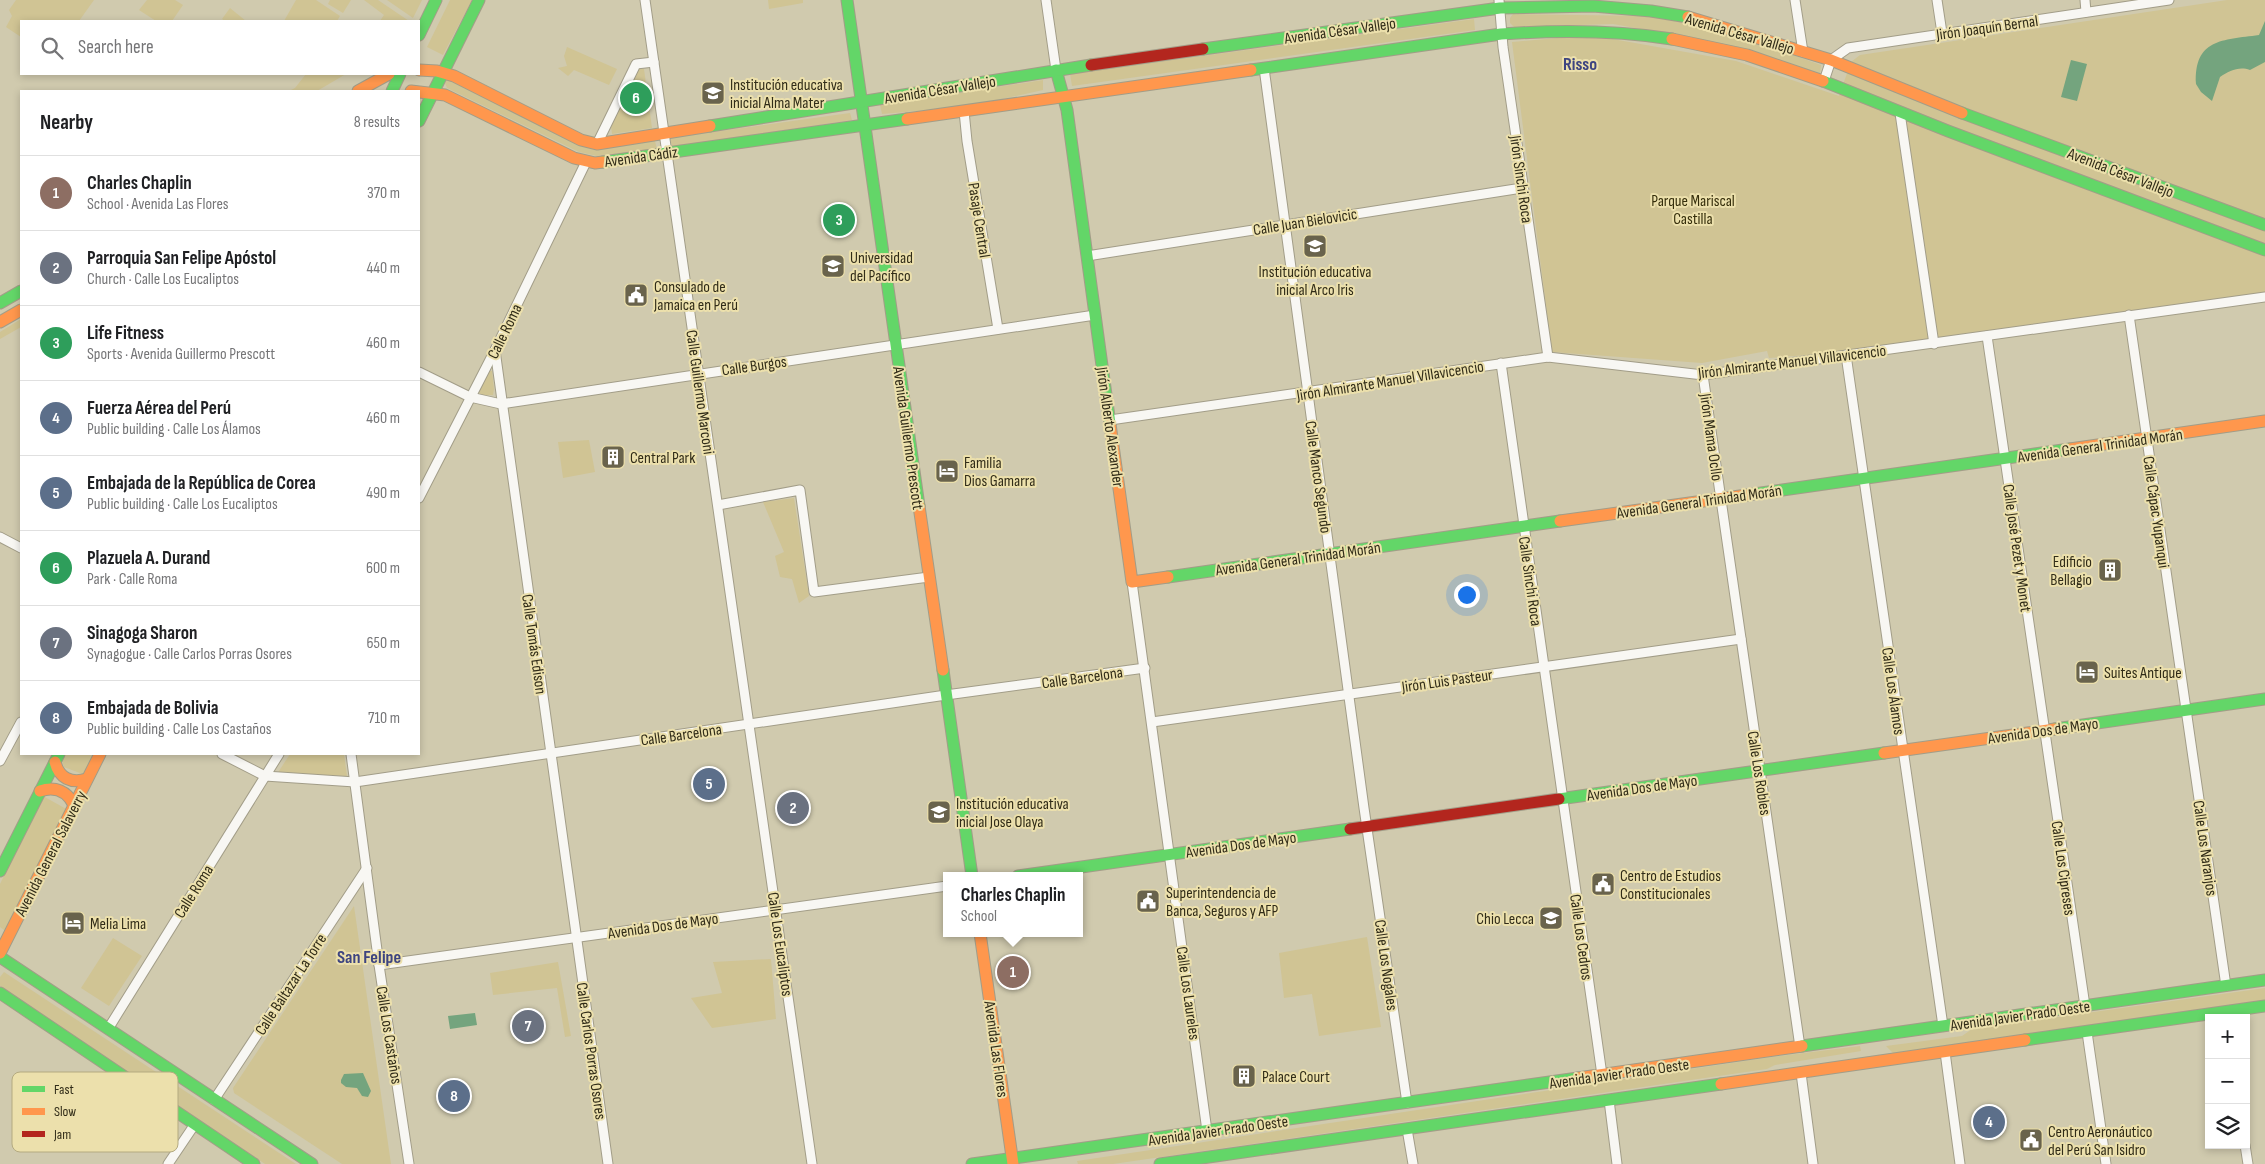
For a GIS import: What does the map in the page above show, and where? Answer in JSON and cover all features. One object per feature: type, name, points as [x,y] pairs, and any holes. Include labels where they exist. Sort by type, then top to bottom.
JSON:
[{"type":"main road","points":[[420,33],[436,0]]},
{"type":"main road","points":[[420,119],[479,0]]},
{"type":"main road","name":"Avenida Guillermo Prescott","points":[[847,0],[971,872]]},
{"type":"main road","name":"Avenida César Vallejo","points":[[862,102],[1056,70],[1500,4],[1650,6],[1689,16],[1831,60],[1931,101],[2265,225]]},
{"type":"main road","name":"Avenida César Vallejo","points":[[864,125],[1501,34],[1583,29],[1651,35],[1726,49],[1824,82],[1900,113],[2265,250]]},
{"type":"main road","name":"Avenida Cádiz","points":[[420,70],[442,73],[459,78],[582,140],[597,144],[665,135],[862,102]]},
{"type":"main road","name":"Jirón Alberto Alexander","points":[[1056,70],[1063,97],[1087,256],[1132,582]]},
{"type":"main road","points":[[360,90],[387,75]]},
{"type":"main road","points":[[392,90],[400,75]]},
{"type":"main road","name":"Avenida Cádiz","points":[[420,91],[433,92],[450,97],[586,162],[595,163],[864,125]]},
{"type":"main road","points":[[2137,203],[2146,200],[2149,195],[2150,191],[2146,182]]},
{"type":"main road","points":[[2170,215],[2166,207],[2167,202],[2169,198],[2178,194]]},
{"type":"main road","points":[[0,302],[20,292]]},
{"type":"main road","points":[[0,322],[20,311]]},
{"type":"main road","name":"Avenida General Trinidad Morán","points":[[1132,582],[2265,422]]},
{"type":"main road","name":"Avenida Dos de Mayo","points":[[1046,872],[2265,699]]},
{"type":"main road","name":"Avenida General Salaverry","points":[[0,953],[99,755]]},
{"type":"main road","points":[[57,758],[57,771],[67,780],[78,782],[87,779]]},
{"type":"main road","points":[[0,871],[57,758]]},
{"type":"main road","points":[[40,791],[54,788],[62,791],[69,795],[74,805]]},
{"type":"main road","name":"Avenida Las Flores","points":[[981,937],[1013,1161]]},
{"type":"main road","points":[[0,958],[172,1072]]},
{"type":"main road","name":"Avenida Javier Prado Oeste","points":[[1160,1164],[1214,1160],[1407,1129],[1801,1073],[1943,1026],[2265,980]]},
{"type":"main road","points":[[0,993],[118,1072]]},
{"type":"main road","name":"Avenida Javier Prado Oeste","points":[[2230,1014],[2265,1006]]},
{"type":"main road","name":"Avenida Javier Prado Oeste","points":[[972,1164],[1013,1161],[1080,1149],[1800,1047],[1945,1052],[2205,1018]]},
{"type":"main road","points":[[178,1076],[312,1164]]},
{"type":"main road","points":[[178,1113],[254,1164]]},
{"type":"main road","points":[[1073,1162],[1075,1155],[1080,1149]]},
{"type":"street","name":"Calle Guillermo Marconi","points":[[645,0],[749,724]]},
{"type":"street","name":"Jirón Alberto Alexander","points":[[1046,0],[1056,70]]},
{"type":"street","points":[[1795,0],[1803,52]]},
{"type":"street","points":[[1937,0],[1942,33]]},
{"type":"street","points":[[2085,0],[2086,12]]},
{"type":"street","name":"Jirón Joaquín Bernal","points":[[1831,60],[1848,48],[2169,0]]},
{"type":"street","name":"Jirón Sinchi Roca","points":[[1500,4],[1501,34],[1548,357]]},
{"type":"street","points":[[1824,82],[1831,60]]},
{"type":"street","points":[[597,144],[636,64],[654,62]]},
{"type":"street","name":"Calle Manco Segundo","points":[[1264,68],[1366,826]]},
{"type":"street","name":"Pasaje Central","points":[[964,111],[967,141],[998,330]]},
{"type":"street","points":[[1900,113],[1934,344]]},
{"type":"street","name":"Calle Roma","points":[[420,496],[495,350],[586,162]]},
{"type":"street","name":"Calle Juan Bielovicic","points":[[1087,256],[1522,188]]},
{"type":"street","name":"Jirón Almirante Manuel Villavicencio","points":[[1110,420],[1548,357],[1703,375],[2265,297]]},
{"type":"street","name":"Calle Burgos","points":[[420,372],[470,397],[501,404],[1095,315]]},
{"type":"street","name":"Calle Cápac Yupanqui","points":[[2128,315],[2186,710]]},
{"type":"street","name":"Calle José Pezet y Monet","points":[[1987,336],[2044,730]]},
{"type":"street","name":"Calle Tomás Edison","points":[[495,350],[576,938]]},
{"type":"street","name":"Calle Los Álamos","points":[[1846,356],[1943,1026]]},
{"type":"street","name":"Calle Sinchi Roca","points":[[1500,363],[1562,799]]},
{"type":"street","name":"Jirón Mama Ocllo","points":[[1703,375],[1721,498]]},
{"type":"street","points":[[718,505],[800,490],[814,592],[929,577]]},
{"type":"street","name":"Calle Los Robles","points":[[1721,498],[1747,692],[1800,1047]]},
{"type":"street","points":[[0,537],[20,547]]},
{"type":"street","name":"Jirón Alberto Alexander","points":[[1132,582],[1170,854]]},
{"type":"street","name":"Jirón Luis Pasteur","points":[[1152,722],[1741,639]]},
{"type":"street","name":"Calle Barcelona","points":[[224,755],[265,776],[356,785],[550,753],[1144,668]]},
{"type":"street","name":"Calle Los Naranjos","points":[[2186,710],[2226,986]]},
{"type":"street","points":[[0,761],[20,724]]},
{"type":"street","name":"Calle Los Eucaliptos","points":[[749,724],[812,1164]]},
{"type":"street","name":"Calle Los Cipreses","points":[[2044,730],[2085,1006]]},
{"type":"street","name":"Calle Roma","points":[[108,1029],[278,755]]},
{"type":"street","name":"Calle Los Castaños","points":[[351,755],[379,965],[409,1164]]},
{"type":"street","name":"Calle Los Cedros","points":[[1562,799],[1602,1075]]},
{"type":"street","name":"Calle Los Nogales","points":[[1366,826],[1407,1103]]},
{"type":"street","name":"Calle Los Laureles","points":[[1170,854],[1207,1131]]},
{"type":"street","name":"Calle Baltazar La Torre","points":[[214,1100],[367,868]]},
{"type":"street","name":"Avenida Dos de Mayo","points":[[379,965],[943,887]]},
{"type":"street","name":"Calle Carlos Porras Osores","points":[[576,938],[608,1164]]},
{"type":"street","points":[[2087,1032],[2106,1164]]},
{"type":"street","points":[[1945,1052],[1960,1164]]},
{"type":"street","points":[[1801,1073],[1813,1164]]},
{"type":"street","points":[[1609,1100],[1617,1164]]},
{"type":"street","points":[[178,1149],[195,1124]]},
{"type":"street","points":[[1407,1129],[1413,1164]]},
{"type":"street","points":[[2246,1149],[2248,1164]]},
{"type":"street","points":[[168,1164],[176,1152]]},
{"type":"green space","points":[[16,0],[94,0],[80,20],[20,20],[20,36],[6,27],[12,16],[9,10]]},
{"type":"green space","points":[[147,0],[175,0],[183,5],[173,20],[154,20],[139,10]]},
{"type":"green space","points":[[296,0],[316,0],[340,16],[338,20],[285,20]]},
{"type":"green space","points":[[330,0],[351,0],[343,13],[328,4]]},
{"type":"green space","points":[[364,0],[378,0],[408,20],[381,20],[384,15]]},
{"type":"green space","points":[[387,0],[422,0],[413,18]]},
{"type":"green space","points":[[450,0],[472,0],[443,55],[427,47]]},
{"type":"green space","points":[[768,0],[803,0],[803,3],[769,9]]},
{"type":"green space","name":"Parque Mariscal Castilla","points":[[2227,0],[2265,0],[2265,295],[1847,352],[1769,358],[1767,351],[1702,363],[1552,352],[1512,42],[1590,35],[1736,61],[1839,96],[1851,62],[1860,55]]},
{"type":"green space","points":[[230,8],[245,20],[224,20],[222,19]]},
{"type":"green space","points":[[1513,14],[1646,16],[1719,29],[1821,65],[1820,73],[1719,43],[1613,24],[1514,27],[1510,23],[1510,18]]},
{"type":"green space","points":[[1474,19],[1475,30],[1072,86],[1070,74]]},
{"type":"green space","points":[[567,47],[617,69],[609,85],[574,70],[568,76],[558,68],[567,66],[564,56]]},
{"type":"green space","points":[[638,69],[644,69],[652,128],[612,134],[611,126]]},
{"type":"green space","points":[[305,75],[344,75],[319,90],[291,90],[295,88]]},
{"type":"green space","points":[[447,79],[580,146],[655,141],[657,149],[597,156],[579,152],[447,88],[445,83]]},
{"type":"green space","points":[[1043,80],[1043,90],[965,107],[882,114],[880,105]]},
{"type":"green space","points":[[850,113],[852,120],[672,147],[670,138]]},
{"type":"green space","points":[[20,320],[20,328],[0,339],[0,332]]},
{"type":"green space","points":[[487,371],[492,371],[493,395],[481,395],[479,392]]},
{"type":"green space","points":[[589,440],[595,472],[563,478],[558,442]]},
{"type":"green space","points":[[794,498],[809,596],[799,603],[792,579],[780,577],[775,556],[784,552],[763,502]]},
{"type":"green space","points":[[65,755],[95,755],[85,775],[64,767],[62,761]]},
{"type":"green space","points":[[289,755],[344,755],[347,776],[277,774]]},
{"type":"green space","points":[[43,796],[68,810],[8,933],[0,927],[0,884]]},
{"type":"green space","points":[[354,906],[391,1164],[342,1164],[234,1093],[233,1088]]},
{"type":"green space","points":[[1367,937],[1381,1027],[1319,1036],[1312,994],[1284,998],[1279,953]]},
{"type":"green space","points":[[113,938],[142,956],[109,1006],[81,988]]},
{"type":"green space","points":[[771,959],[776,1019],[712,1028],[691,998],[722,993],[713,962]]},
{"type":"green space","points":[[558,962],[571,1036],[565,1037],[557,988],[493,995],[490,973]]},
{"type":"green space","points":[[4,972],[156,1072],[128,1072],[0,986],[0,977]]},
{"type":"green space","points":[[2265,988],[2265,1000],[1893,1053],[1886,1046],[1962,1036],[1972,1029]]},
{"type":"green space","points":[[1860,1046],[1861,1051],[1775,1065],[1767,1069],[1113,1164],[1078,1164],[1077,1161],[1765,1058]]},
{"type":"green space","points":[[178,1086],[296,1164],[265,1164],[178,1106]]},
{"type":"shaded area","points":[[2265,21],[2265,62],[2250,70],[2234,70],[2220,77],[2212,101],[2201,92],[2196,84],[2197,69],[2200,58],[2205,50],[2213,44],[2222,41],[2259,35]]},
{"type":"shaded area","points":[[2071,60],[2087,64],[2077,101],[2061,97]]},
{"type":"shaded area","points":[[475,1013],[477,1025],[450,1029],[448,1016]]},
{"type":"shaded area","points":[[363,1073],[371,1091],[368,1097],[362,1096],[357,1088],[346,1087],[341,1083],[344,1074]]},
{"type":"traffic: fast","points":[[420,33],[436,0]]},
{"type":"traffic: fast","points":[[420,119],[479,0]]},
{"type":"traffic: fast","points":[[847,0],[919,506]]},
{"type":"traffic: fast","points":[[1203,49],[1500,8],[1593,6],[1651,11],[1688,17]]},
{"type":"traffic: fast","points":[[1251,70],[1501,34],[1586,32],[1672,39]]},
{"type":"traffic: fast","points":[[710,126],[1091,65]]},
{"type":"traffic: fast","points":[[1056,70],[1067,110],[1110,424]]},
{"type":"traffic: fast","points":[[392,90],[400,75]]},
{"type":"traffic: fast","points":[[1823,81],[1948,131],[2265,250]]},
{"type":"traffic: fast","points":[[1962,113],[2265,225]]},
{"type":"traffic: fast","points":[[603,162],[907,119]]},
{"type":"traffic: fast","points":[[0,303],[20,292]]},
{"type":"traffic: fast","points":[[1747,495],[2070,449]]},
{"type":"traffic: fast","points":[[1168,577],[1560,521]]},
{"type":"traffic: fast","points":[[943,670],[971,872]]},
{"type":"traffic: fast","points":[[2055,729],[2265,699]]},
{"type":"traffic: fast","points":[[1559,799],[1884,753]]},
{"type":"traffic: fast","points":[[0,871],[58,755]]},
{"type":"traffic: fast","points":[[1046,872],[1350,829]]},
{"type":"traffic: fast","points":[[0,957],[173,1072]]},
{"type":"traffic: fast","points":[[1802,1046],[2265,980]]},
{"type":"traffic: fast","points":[[0,993],[117,1072]]},
{"type":"traffic: fast","points":[[2025,1040],[2265,1006]]},
{"type":"traffic: fast","points":[[178,1075],[312,1164]]},
{"type":"traffic: fast","points":[[972,1164],[1578,1078]]},
{"type":"traffic: fast","points":[[1160,1164],[1721,1084]]},
{"type":"traffic: fast","points":[[178,1113],[254,1164]]},
{"type":"traffic: slow","points":[[1688,17],[1831,60],[1962,113]]},
{"type":"traffic: slow","points":[[1672,39],[1747,55],[1823,81]]},
{"type":"traffic: slow","points":[[420,70],[437,71],[454,76],[581,140],[597,144],[710,126]]},
{"type":"traffic: slow","points":[[907,119],[1251,70]]},
{"type":"traffic: slow","points":[[360,90],[387,75]]},
{"type":"traffic: slow","points":[[420,92],[445,95],[574,158],[595,163],[603,162]]},
{"type":"traffic: slow","points":[[0,322],[20,311]]},
{"type":"traffic: slow","points":[[2070,449],[2265,421]]},
{"type":"traffic: slow","points":[[1110,424],[1132,582],[1168,577]]},
{"type":"traffic: slow","points":[[1560,521],[1747,495]]},
{"type":"traffic: slow","points":[[919,506],[943,670]]},
{"type":"traffic: slow","points":[[1884,753],[2055,729]]},
{"type":"traffic: slow","points":[[0,953],[99,755]]},
{"type":"traffic: slow","points":[[55,762],[59,772],[66,778],[76,781],[87,779]]},
{"type":"traffic: slow","points":[[40,791],[51,789],[60,791],[68,796],[74,805]]},
{"type":"traffic: slow","points":[[981,937],[1013,1164]]},
{"type":"traffic: slow","points":[[1721,1084],[2025,1040]]},
{"type":"traffic: slow","points":[[1578,1078],[1802,1046]]},
{"type":"traffic: jam","points":[[1091,65],[1203,49]]},
{"type":"traffic: jam","points":[[1350,829],[1559,799]]},
{"type":"place","name":"Institución educativa inicial Alma Mater","points":[[713,93]]},
{"type":"place","name":"Plazuela A. Durand","points":[[636,98]]},
{"type":"place","name":"Life Fitness","points":[[839,220]]},
{"type":"place","name":"Institución educativa inicial Arco Iris","points":[[1315,246]]},
{"type":"place","name":"Universidad del Pacífico","points":[[833,266]]},
{"type":"place","name":"Consulado de Jamaica en Perú","points":[[636,295]]},
{"type":"place","name":"Central Park","points":[[613,457]]},
{"type":"place","name":"Familia Dios Gamarra","points":[[947,471]]},
{"type":"place","name":"Edificio Bellagio","points":[[2110,570]]},
{"type":"place","name":"Suites Antique","points":[[2087,672]]},
{"type":"place","name":"Embajada de la República de Corea","points":[[709,784]]},
{"type":"place","name":"Parroquia San Felipe Apóstol","points":[[793,808]]},
{"type":"place","name":"Institución educativa inicial Jose Olaya","points":[[939,812]]},
{"type":"place","name":"Centro de Estudios Constitucionales","points":[[1603,884]]},
{"type":"place","name":"Superintendencia de Banca, Seguros y AFP","points":[[1148,901]]},
{"type":"place","name":"Chio Lecca","points":[[1551,918]]},
{"type":"place","name":"Melia Lima","points":[[73,923]]},
{"type":"place","name":"Charles Chaplin","points":[[1013,972]]},
{"type":"place","name":"Sinagoga Sharon","points":[[528,1026]]},
{"type":"place","name":"Palace Court","points":[[1244,1076]]},
{"type":"place","name":"Embajada de Bolivia","points":[[454,1096]]},
{"type":"place","name":"Fuerza Aérea del Perú","points":[[1989,1122]]},
{"type":"place","name":"Centro Aeronáutico del Perú San Isidro","points":[[2031,1140]]},
{"type":"district","name":"Risso","points":[[1580,64]]},
{"type":"district","name":"San Felipe","points":[[369,957]]}]
